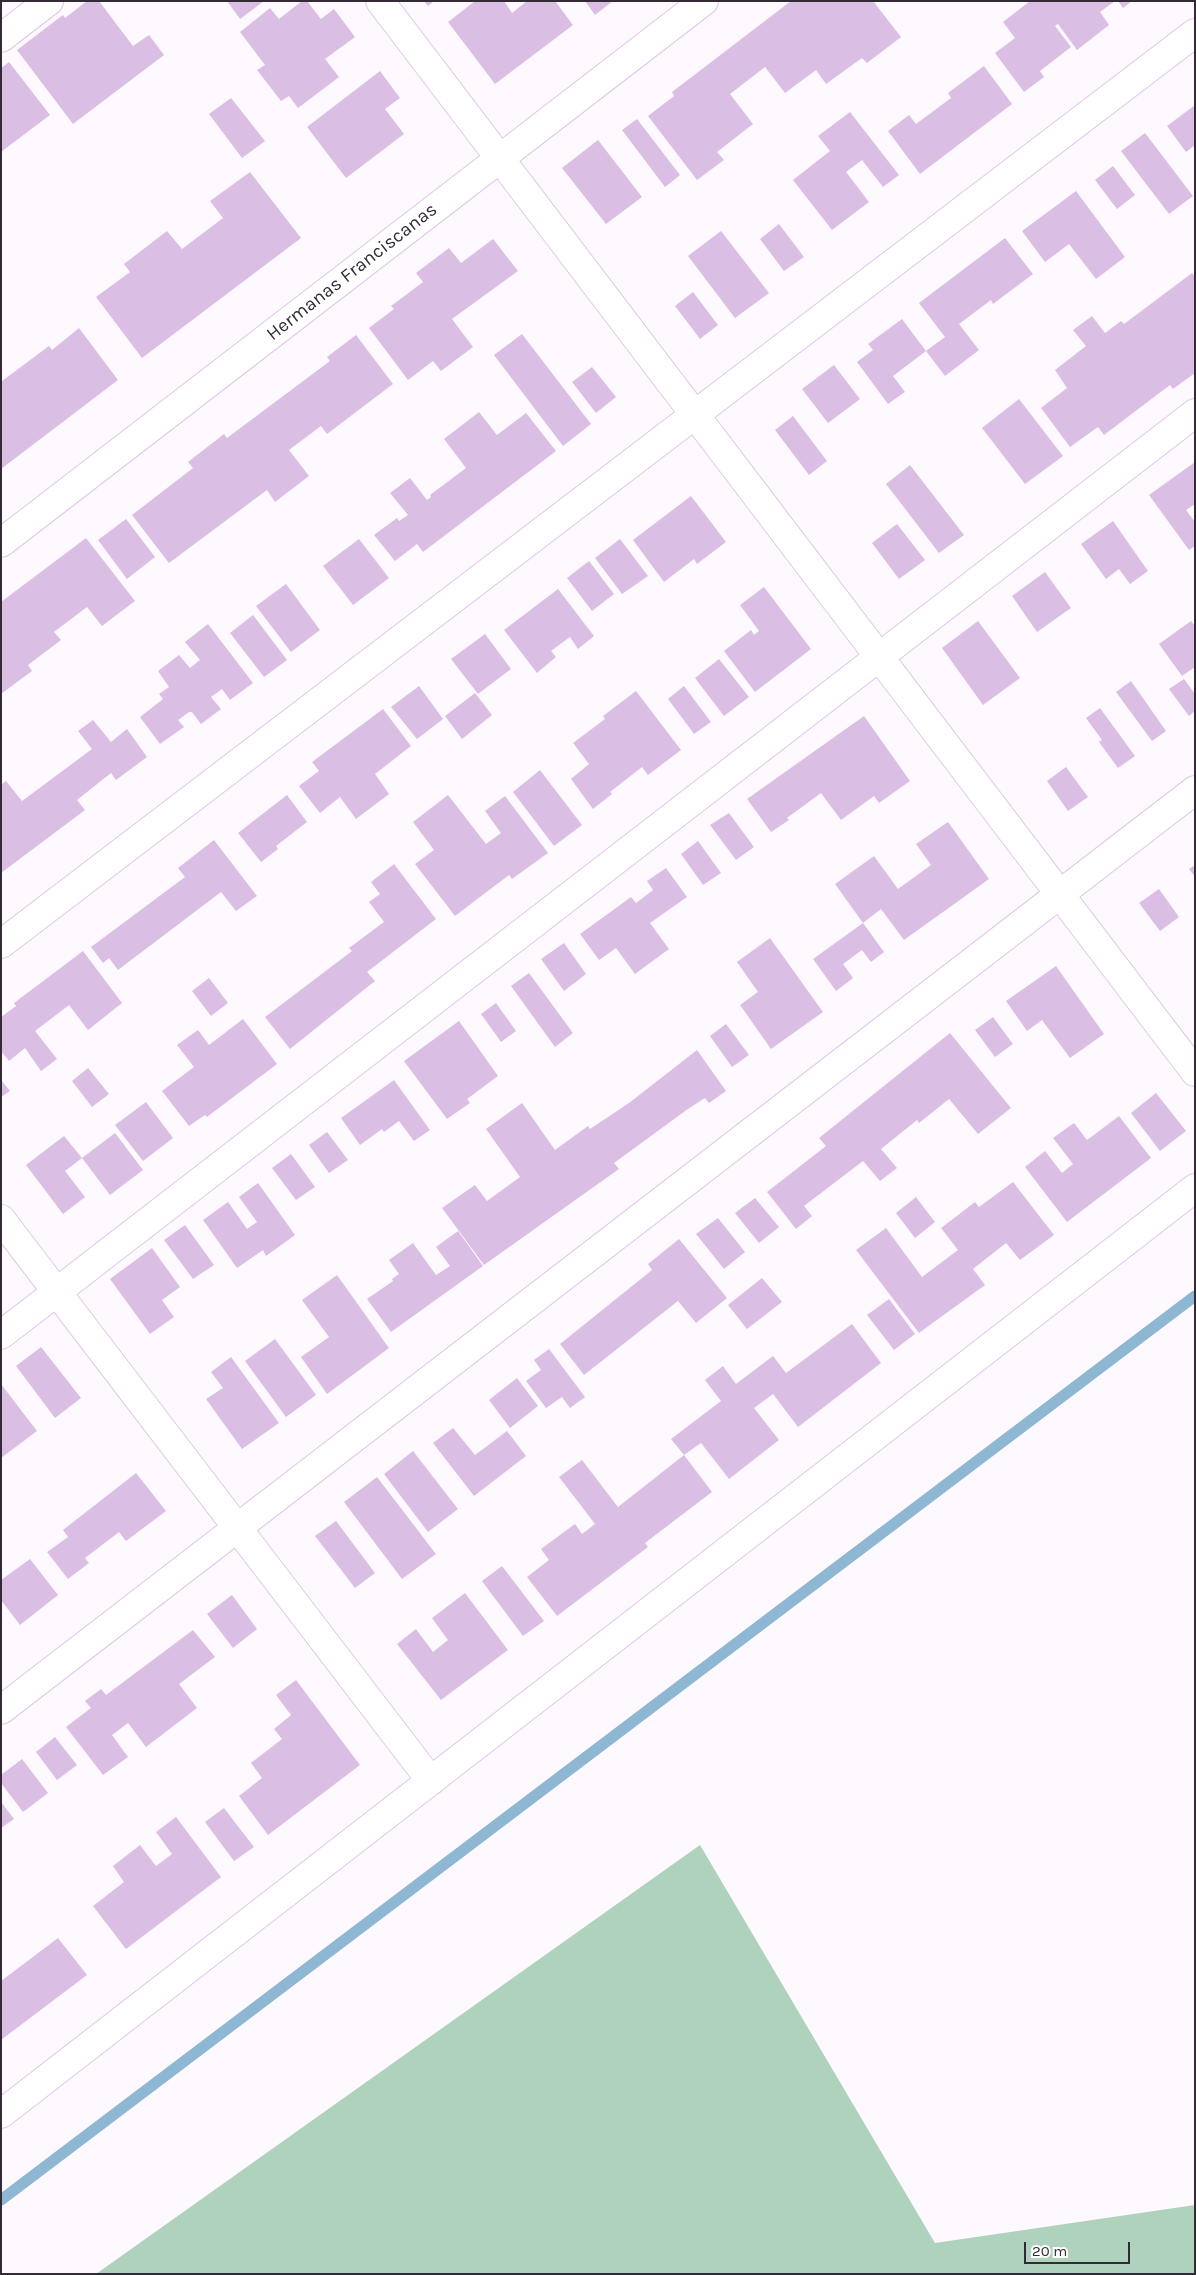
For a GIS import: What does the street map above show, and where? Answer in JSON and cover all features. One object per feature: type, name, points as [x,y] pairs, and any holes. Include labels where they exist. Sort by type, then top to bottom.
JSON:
[{"type":"street","points":[[1,38],[49,1]]},
{"type":"street","points":[[380,1],[1195,1072]]},
{"type":"street","name":"Hermanas Franciscanas","points":[[1,543],[704,1]]},
{"type":"street","points":[[1,944],[1195,33]]},
{"type":"street","points":[[1,1335],[1195,413]]},
{"type":"street","points":[[1,1710],[1195,790]]},
{"type":"street","points":[[1,2114],[1195,1188]]},
{"type":"street","points":[[1,1219],[431,1781]]},
{"type":"green space","points":[[700,1845],[935,2243],[1195,2205],[1195,2274],[96,2274]]},
{"type":"building","points":[[87,1],[99,1],[133,46],[149,35],[164,55],[73,124],[17,50],[63,15],[65,18]]},
{"type":"building","points":[[227,1],[264,1],[240,19]]},
{"type":"building","points":[[302,1],[307,1],[321,19],[334,9],[355,37],[325,59],[339,77],[298,108],[289,96],[281,101],[257,70],[265,65],[240,32],[270,8],[279,19]]},
{"type":"building","points":[[424,1],[434,1],[428,6]]},
{"type":"building","points":[[475,1],[504,1],[512,13],[527,1],[555,1],[573,25],[495,84],[448,22]]},
{"type":"building","points":[[585,1],[613,1],[595,15]]},
{"type":"building","points":[[791,1],[873,1],[901,37],[867,63],[862,58],[826,84],[816,70],[785,93],[765,67],[730,94],[753,124],[717,152],[724,160],[697,180],[648,116],[674,96],[672,92]]},
{"type":"building","points":[[1030,1],[1115,1],[1100,12],[1109,25],[1077,50],[1058,24],[1055,26],[1071,47],[1040,71],[1044,77],[1024,92],[995,53],[1015,38],[1003,22]]},
{"type":"building","points":[[1118,1],[1132,1],[1123,8]]},
{"type":"building","points":[[9,62],[50,115],[1,152],[1,68]]},
{"type":"building","points":[[984,66],[1012,104],[920,174],[888,131],[909,115],[916,124],[951,98],[948,93]]},
{"type":"building","points":[[380,71],[400,98],[385,109],[404,134],[346,178],[307,127]]},
{"type":"building","points":[[231,98],[265,141],[242,158],[209,114]]},
{"type":"building","points":[[1195,105],[1195,145],[1186,152],[1167,126]]},
{"type":"building","points":[[850,112],[899,175],[883,187],[862,160],[846,172],[869,202],[832,230],[793,180],[830,151],[818,136]]},
{"type":"building","points":[[637,119],[680,175],[665,187],[622,130]]},
{"type":"building","points":[[1145,133],[1193,196],[1169,214],[1121,151]]},
{"type":"building","points":[[598,140],[642,197],[606,224],[562,168]]},
{"type":"building","points":[[1113,166],[1135,195],[1117,209],[1095,180]]},
{"type":"building","points":[[250,172],[301,238],[142,358],[96,297],[130,272],[124,264],[167,231],[182,249],[223,218],[210,201]]},
{"type":"building","points":[[1076,191],[1125,257],[1096,279],[1069,244],[1045,262],[1022,231]]},
{"type":"building","points":[[779,224],[804,257],[784,271],[760,239]]},
{"type":"building","points":[[721,231],[769,293],[735,318],[688,256]]},
{"type":"building","points":[[1005,238],[1033,274],[993,304],[991,300],[959,324],[979,350],[945,376],[926,351],[945,337],[919,303]]},
{"type":"building","points":[[493,239],[518,271],[452,319],[473,347],[441,371],[433,361],[408,380],[369,328],[394,309],[391,306],[423,282],[416,273],[449,248],[461,263]]},
{"type":"building","points":[[1192,273],[1195,276],[1195,373],[1173,389],[1170,385],[1104,435],[1098,427],[1070,447],[1041,408],[1067,388],[1055,370],[1086,346],[1073,330],[1092,316],[1105,333],[1121,321],[1124,324]]},
{"type":"building","points":[[693,292],[718,325],[700,339],[675,306]]},
{"type":"building","points":[[902,319],[926,351],[893,376],[905,392],[888,404],[857,362],[873,350],[868,344]]},
{"type":"building","points":[[79,328],[118,380],[1,469],[2,381],[49,346],[52,350]]},
{"type":"building","points":[[522,334],[591,424],[563,446],[494,355]]},
{"type":"building","points":[[356,335],[393,384],[327,434],[321,426],[289,450],[309,476],[275,502],[267,490],[169,563],[132,515],[193,468],[188,462],[224,434],[227,438],[330,361],[327,357]]},
{"type":"building","points":[[834,365],[860,399],[828,423],[802,389]]},
{"type":"building","points":[[592,367],[616,397],[596,413],[572,382]]},
{"type":"building","points":[[1019,399],[1063,456],[1025,484],[982,428]]},
{"type":"building","points":[[479,412],[497,435],[526,413],[556,451],[423,552],[417,544],[395,561],[374,535],[397,518],[399,521],[408,515],[390,493],[410,478],[427,500],[431,497],[430,495],[466,468],[444,439]]},
{"type":"building","points":[[793,416],[827,461],[809,475],[775,430]]},
{"type":"building","points":[[1195,462],[1195,504],[1186,510],[1195,522],[1195,546],[1189,550],[1149,495]]},
{"type":"building","points":[[910,465],[964,535],[939,553],[886,484]]},
{"type":"building","points":[[691,496],[726,542],[697,564],[694,559],[664,582],[633,540]]},
{"type":"building","points":[[126,519],[155,557],[127,579],[98,540]]},
{"type":"building","points":[[1113,521],[1148,571],[1130,584],[1119,569],[1106,579],[1081,544]]},
{"type":"building","points":[[897,524],[925,560],[899,579],[872,543]]},
{"type":"building","points":[[86,538],[135,601],[102,626],[87,607],[54,632],[61,640],[28,665],[32,671],[1,694],[1,602]]},
{"type":"building","points":[[359,539],[389,578],[353,605],[323,566]]},
{"type":"building","points":[[620,539],[648,576],[622,594],[595,558]]},
{"type":"building","points":[[589,561],[614,594],[592,611],[567,578]]},
{"type":"building","points":[[1045,572],[1071,608],[1037,632],[1012,596]]},
{"type":"building","points":[[286,584],[320,630],[291,652],[256,606]]},
{"type":"building","points":[[764,587],[811,649],[755,692],[724,651],[751,630],[754,635],[759,631],[740,605]]},
{"type":"building","points":[[558,589],[594,636],[578,649],[570,637],[551,651],[556,657],[537,673],[504,630]]},
{"type":"building","points":[[253,615],[287,660],[264,677],[230,633]]},
{"type":"building","points":[[978,621],[1020,678],[983,705],[942,648]]},
{"type":"building","points":[[1191,621],[1195,626],[1195,667],[1182,676],[1159,644]]},
{"type":"building","points":[[208,624],[253,683],[230,700],[222,689],[211,697],[221,709],[201,724],[192,712],[189,712],[178,720],[184,727],[160,744],[140,717],[163,699],[159,694],[169,687],[158,671],[179,655],[190,668],[200,660],[185,642]]},
{"type":"building","points":[[485,634],[511,669],[478,694],[451,659]]},
{"type":"building","points":[[719,659],[749,697],[724,716],[695,678]]},
{"type":"building","points":[[1184,679],[1195,694],[1195,711],[1189,716],[1169,689]]},
{"type":"building","points":[[1131,681],[1166,731],[1152,741],[1116,692]]},
{"type":"building","points":[[419,686],[443,719],[417,739],[391,707]]},
{"type":"building","points":[[684,686],[711,722],[694,734],[668,699]]},
{"type":"building","points":[[636,691],[681,750],[648,775],[642,767],[610,792],[612,794],[593,809],[571,779],[589,764],[573,743],[605,719],[603,716]]},
{"type":"building","points":[[475,693],[492,715],[462,739],[445,716]]},
{"type":"building","points":[[1100,708],[1135,756],[1118,768],[1099,742],[1102,740],[1086,718]]},
{"type":"building","points":[[383,709],[411,746],[375,774],[389,794],[356,819],[340,797],[320,813],[299,786],[319,771],[312,762]]},
{"type":"building","points":[[864,716],[910,781],[879,803],[874,796],[841,820],[821,793],[787,818],[789,820],[771,832],[747,799]]},
{"type":"building","points":[[93,720],[111,742],[127,729],[147,757],[116,780],[111,773],[77,800],[85,810],[1,873],[1,785],[6,781],[22,801],[92,749],[78,731]]},
{"type":"building","points":[[1066,767],[1088,797],[1068,811],[1047,781]]},
{"type":"building","points":[[540,770],[582,825],[554,846],[513,792]]},
{"type":"building","points":[[287,795],[307,822],[276,846],[278,849],[261,862],[238,833]]},
{"type":"building","points":[[448,795],[486,844],[501,833],[485,811],[505,796],[548,853],[512,879],[509,875],[455,916],[415,864],[434,850],[413,822]]},
{"type":"building","points":[[729,813],[754,847],[736,860],[710,825]]},
{"type":"building","points":[[948,822],[989,879],[904,940],[881,909],[863,923],[835,884],[874,856],[898,889],[931,865],[916,844]]},
{"type":"building","points":[[214,840],[257,896],[236,911],[221,892],[118,970],[109,958],[103,963],[91,947],[185,877],[178,868]]},
{"type":"building","points":[[698,841],[721,873],[703,885],[681,854]]},
{"type":"building","points":[[394,864],[436,919],[367,972],[375,981],[290,1049],[265,1017],[352,951],[349,948],[384,922],[369,902],[380,894],[371,882]]},
{"type":"building","points":[[1195,865],[1195,877],[1189,869]]},
{"type":"building","points":[[666,868],[687,897],[650,923],[669,949],[635,974],[616,948],[599,960],[580,934],[631,897],[636,903],[653,890],[647,881]]},
{"type":"building","points":[[1159,889],[1179,917],[1160,931],[1139,903]]},
{"type":"building","points":[[863,923],[884,952],[871,962],[862,950],[843,964],[853,978],[836,991],[813,959]]},
{"type":"building","points":[[770,938],[823,1012],[771,1049],[740,1005],[758,992],[737,962]]},
{"type":"building","points":[[564,943],[586,974],[564,991],[541,959]]},
{"type":"building","points":[[83,951],[122,1003],[88,1030],[69,1005],[35,1031],[57,1059],[41,1071],[25,1048],[9,1061],[1,1051],[1,1017],[16,1006],[14,1003]]},
{"type":"building","points":[[1056,966],[1104,1034],[1070,1058],[1042,1020],[1027,1031],[1006,1001]]},
{"type":"building","points":[[529,973],[573,1033],[555,1047],[511,986]]},
{"type":"building","points":[[209,978],[228,1003],[211,1016],[192,991]]},
{"type":"building","points":[[496,1003],[516,1031],[501,1042],[481,1014]]},
{"type":"building","points":[[993,1017],[1013,1044],[995,1057],[975,1030]]},
{"type":"building","points":[[243,1019],[277,1064],[207,1117],[205,1115],[189,1126],[162,1091],[194,1067],[177,1045],[198,1030],[209,1045]]},
{"type":"building","points":[[459,1021],[498,1076],[467,1099],[470,1103],[447,1119],[404,1061]]},
{"type":"building","points":[[726,1024],[749,1055],[732,1067],[710,1036]]},
{"type":"building","points":[[950,1033],[1011,1108],[978,1134],[949,1099],[919,1123],[917,1120],[881,1149],[897,1168],[880,1181],[863,1161],[804,1206],[812,1216],[796,1229],[767,1192],[826,1146],[819,1138]]},
{"type":"building","points":[[697,1050],[726,1091],[709,1103],[705,1098],[688,1109],[614,1163],[619,1169],[484,1265],[442,1208],[475,1185],[487,1201],[520,1177],[486,1129],[522,1103],[555,1150],[588,1126],[590,1129],[629,1103]]},
{"type":"building","points":[[88,1068],[109,1094],[92,1107],[72,1081]]},
{"type":"building","points":[[1,1080],[10,1091],[1,1097]]},
{"type":"building","points":[[394,1080],[430,1130],[414,1141],[399,1121],[384,1132],[382,1129],[360,1145],[341,1118]]},
{"type":"building","points":[[1156,1093],[1186,1131],[1160,1151],[1131,1113]]},
{"type":"building","points":[[146,1102],[173,1138],[143,1161],[115,1125]]},
{"type":"building","points":[[1119,1116],[1151,1158],[1067,1222],[1025,1167],[1045,1151],[1062,1173],[1073,1164],[1053,1138],[1074,1123],[1087,1140]]},
{"type":"building","points":[[327,1132],[348,1160],[329,1173],[309,1145]]},
{"type":"building","points":[[115,1133],[143,1170],[110,1195],[82,1158]]},
{"type":"building","points":[[64,1136],[82,1158],[65,1171],[85,1197],[63,1214],[26,1165]]},
{"type":"building","points":[[291,1154],[315,1187],[296,1200],[272,1168]]},
{"type":"building","points":[[1013,1182],[1054,1235],[1020,1260],[1006,1243],[973,1269],[985,1285],[919,1333],[856,1250],[886,1228],[922,1277],[958,1250],[941,1228],[975,1202],[979,1207]]},
{"type":"building","points":[[258,1183],[295,1235],[266,1256],[263,1250],[237,1268],[203,1220],[228,1202],[247,1229],[257,1222],[239,1197]]},
{"type":"building","points":[[916,1197],[935,1222],[915,1238],[896,1213]]},
{"type":"building","points":[[755,1198],[779,1227],[759,1243],[735,1213]]},
{"type":"building","points":[[718,1218],[745,1252],[724,1269],[696,1234]]},
{"type":"building","points":[[185,1225],[214,1265],[193,1279],[164,1240]]},
{"type":"building","points":[[458,1231],[483,1266],[391,1332],[367,1299],[393,1281],[392,1279],[399,1274],[389,1260],[413,1243],[436,1275],[450,1266],[436,1247]]},
{"type":"building","points":[[679,1239],[727,1298],[696,1323],[678,1301],[584,1375],[560,1344],[652,1270],[648,1264]]},
{"type":"building","points":[[152,1248],[180,1287],[162,1300],[174,1317],[150,1334],[110,1279]]},
{"type":"building","points":[[337,1275],[389,1348],[327,1394],[301,1357],[329,1337],[302,1300]]},
{"type":"building","points":[[762,1278],[782,1302],[747,1329],[728,1305]]},
{"type":"building","points":[[889,1299],[915,1334],[894,1350],[867,1315]]},
{"type":"building","points":[[852,1324],[881,1363],[798,1427],[773,1394],[754,1408],[779,1440],[729,1479],[701,1443],[684,1455],[671,1439],[721,1401],[705,1380],[723,1366],[736,1384],[773,1356],[786,1373]]},
{"type":"building","points":[[275,1339],[316,1395],[286,1417],[245,1361]]},
{"type":"building","points":[[41,1347],[81,1398],[55,1418],[16,1366]]},
{"type":"building","points":[[549,1349],[585,1397],[570,1408],[562,1397],[546,1408],[526,1381],[541,1370],[534,1360]]},
{"type":"building","points":[[231,1357],[279,1423],[242,1449],[206,1399],[223,1388],[211,1372]]},
{"type":"building","points":[[517,1378],[538,1406],[510,1428],[489,1400]]},
{"type":"building","points":[[1,1384],[37,1431],[1,1458]]},
{"type":"building","points":[[453,1428],[475,1455],[507,1431],[526,1456],[474,1496],[433,1443]]},
{"type":"building","points":[[413,1451],[458,1509],[428,1532],[384,1474]]},
{"type":"building","points":[[684,1455],[712,1492],[645,1543],[648,1547],[557,1616],[527,1577],[549,1560],[541,1549],[575,1524],[582,1534],[595,1524],[559,1477],[582,1460],[618,1507]]},
{"type":"building","points":[[136,1473],[166,1511],[126,1541],[119,1532],[85,1558],[89,1563],[68,1579],[47,1552],[68,1537],[63,1530]]},
{"type":"building","points":[[377,1477],[436,1554],[402,1579],[344,1502]]},
{"type":"building","points":[[336,1521],[375,1573],[355,1588],[315,1536]]},
{"type":"building","points":[[30,1559],[58,1595],[20,1625],[1,1600],[1,1580]]},
{"type":"building","points":[[502,1566],[544,1621],[523,1636],[482,1581]]},
{"type":"building","points":[[465,1593],[508,1650],[441,1700],[397,1644],[416,1629],[433,1652],[448,1640],[432,1618]]},
{"type":"building","points":[[232,1595],[257,1629],[233,1648],[207,1614]]},
{"type":"building","points":[[193,1630],[215,1657],[179,1684],[197,1708],[146,1747],[128,1723],[112,1735],[128,1757],[103,1775],[66,1727],[91,1708],[85,1701],[101,1689],[106,1695]]},
{"type":"building","points":[[296,1680],[360,1765],[268,1835],[239,1796],[262,1778],[251,1763],[282,1739],[274,1729],[291,1715],[276,1695]]},
{"type":"building","points":[[55,1737],[77,1765],[57,1780],[36,1752]]},
{"type":"building","points":[[22,1759],[48,1793],[23,1812],[1,1783],[1,1775]]},
{"type":"building","points":[[1,1802],[14,1819],[1,1828]]},
{"type":"building","points":[[224,1808],[254,1847],[234,1861],[205,1822]]},
{"type":"building","points":[[176,1817],[221,1877],[126,1949],[93,1906],[124,1882],[113,1866],[140,1845],[156,1866],[172,1854],[156,1832]]},
{"type":"building","points":[[58,1938],[87,1975],[1,2040],[1,1981]]},
{"type":"waterway","points":[[1,2200],[1195,1296]]}]
